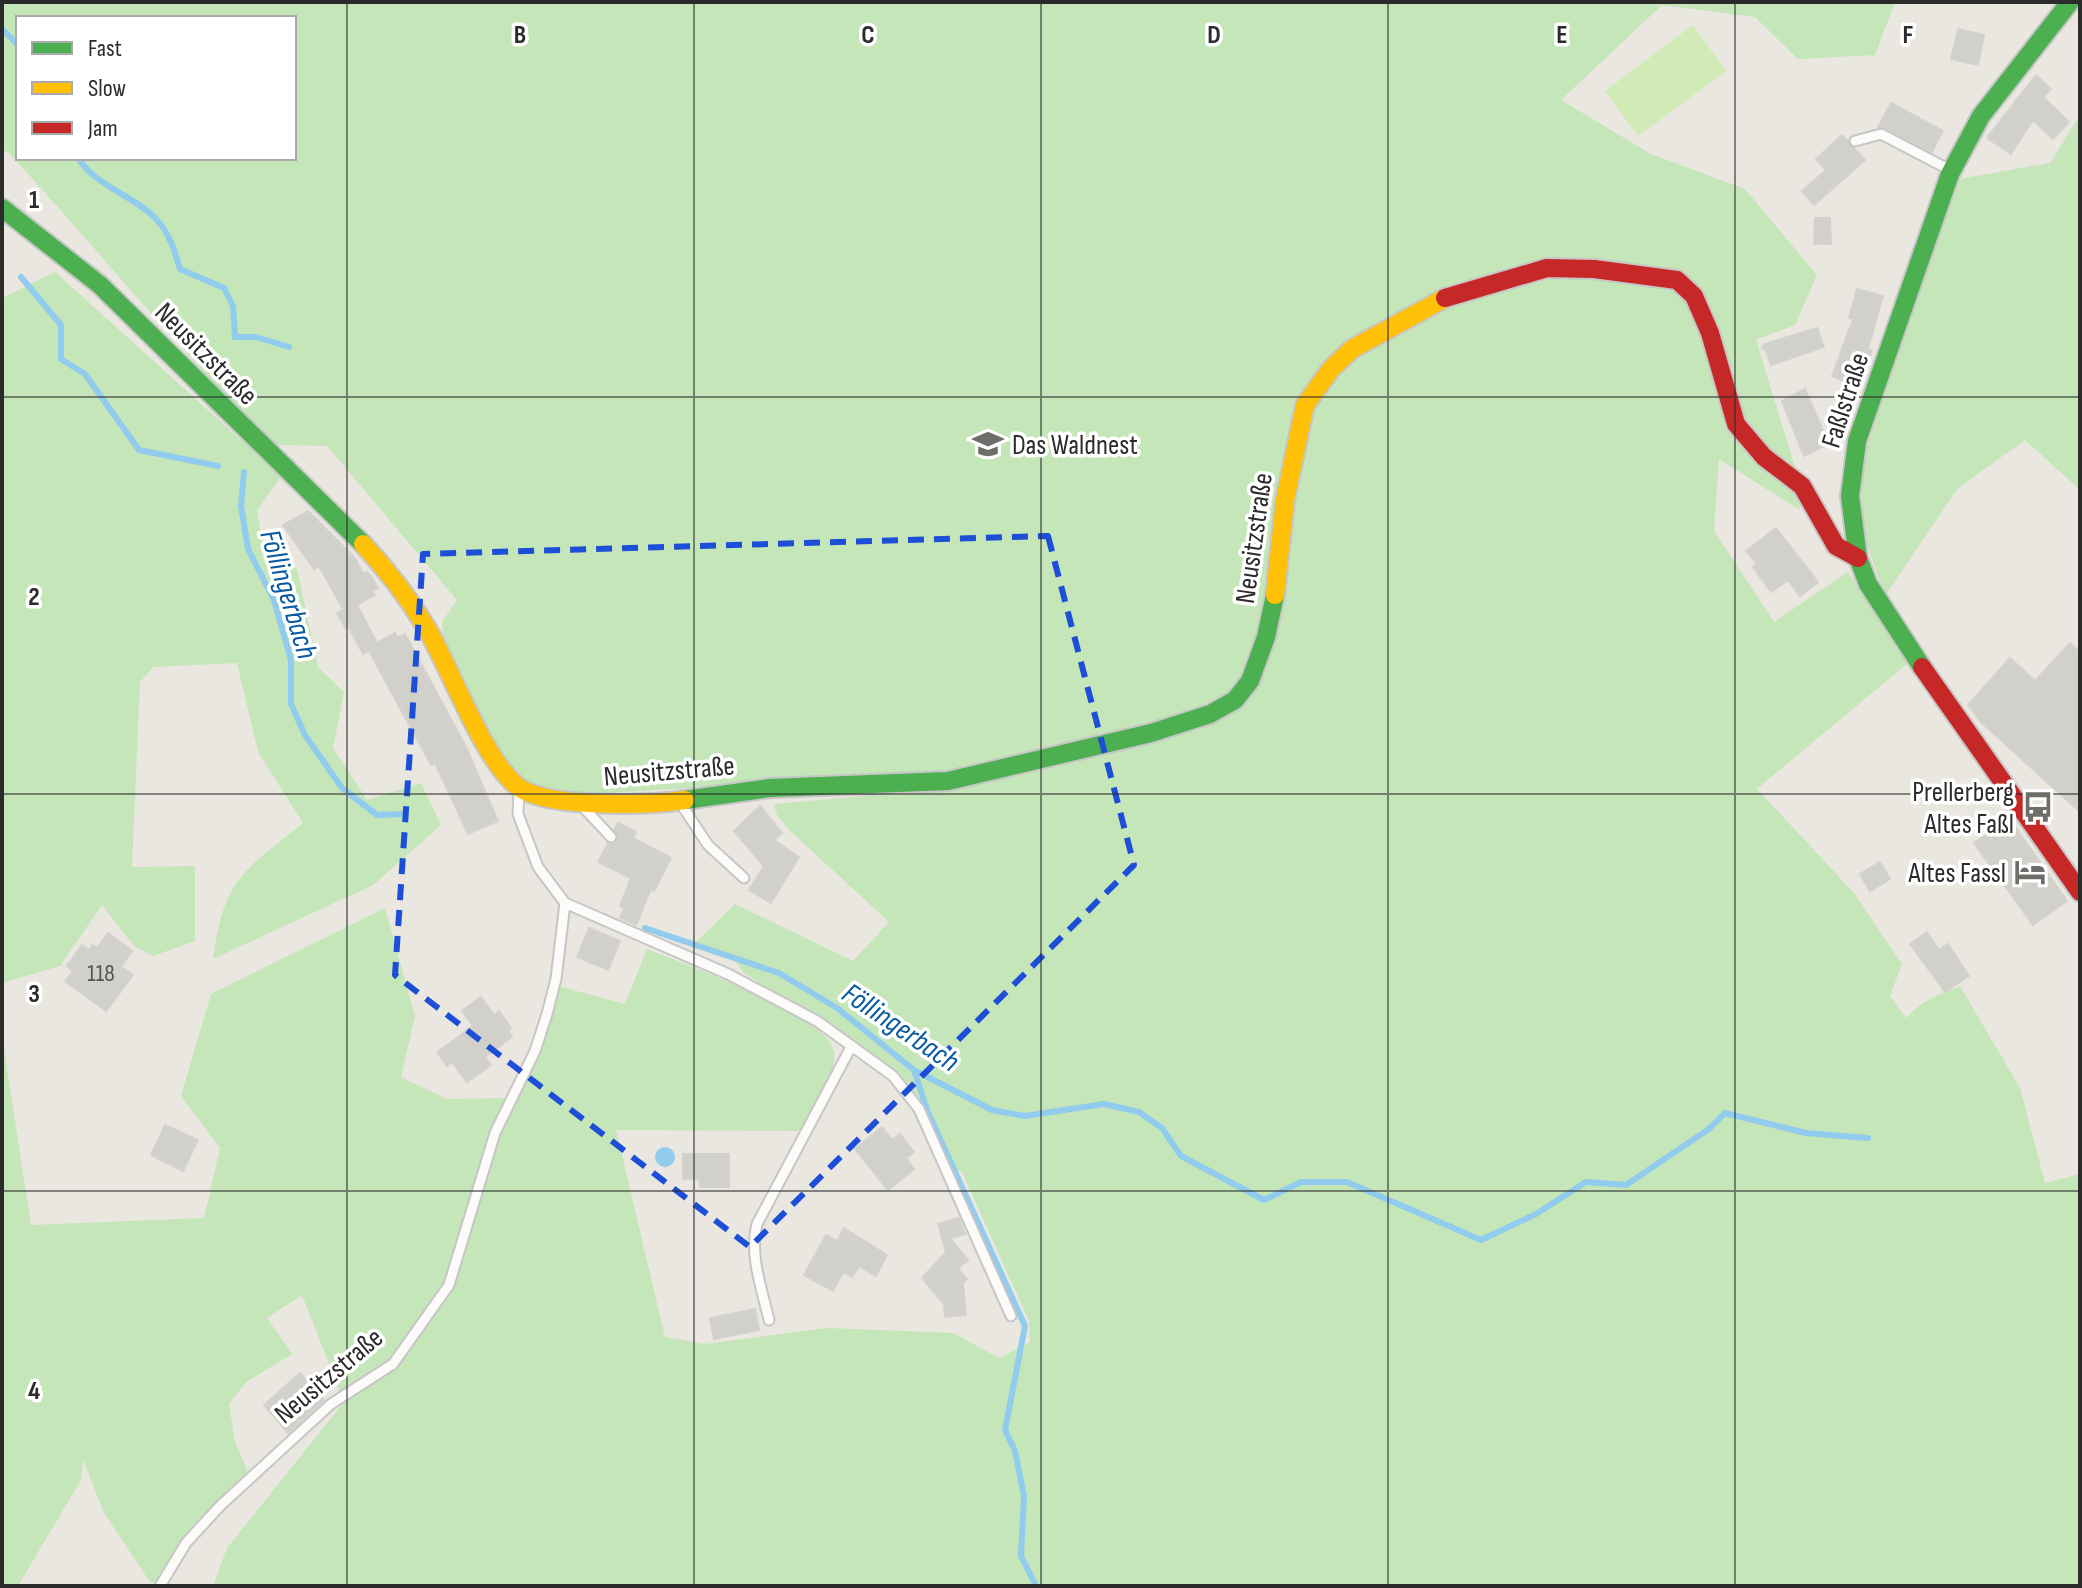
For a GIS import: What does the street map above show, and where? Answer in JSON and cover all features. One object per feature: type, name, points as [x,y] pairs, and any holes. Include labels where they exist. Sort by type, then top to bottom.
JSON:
[{"type":"street","name":"Faßlstraße","points":[[2070,2],[1981,116],[1952,171],[1857,441],[1850,496],[1858,558],[1868,584],[1899,634],[2080,892]]},
{"type":"street","name":"Neusitzstraße","points":[[2,208],[100,285],[247,432],[299,476],[373,554],[426,627],[500,768],[519,788],[542,797],[581,804],[679,801],[770,788],[948,781],[1151,733],[1210,714],[1235,700],[1250,681],[1266,637],[1275,595],[1292,463],[1305,405],[1331,369],[1352,349],[1448,296],[1547,268],[1594,269],[1677,280],[1694,296],[1710,333],[1736,424],[1764,457],[1802,486],[1836,546],[1858,558]]},
{"type":"lane","points":[[1855,141],[1881,134],[1952,171]]},
{"type":"lane","points":[[519,788],[518,814],[538,867],[565,903],[777,998],[893,1076],[919,1109],[1011,1316]]},
{"type":"lane","points":[[679,801],[708,845],[744,878]]},
{"type":"lane","points":[[581,804],[611,837]]},
{"type":"lane","name":"Neusitzstraße","points":[[160,1586],[186,1543],[220,1506],[331,1404],[393,1364],[449,1285],[495,1133],[535,1051],[547,1014],[556,979],[565,903]]},
{"type":"lane","points":[[769,1320],[755,1260],[753,1238],[757,1224],[851,1047]]},
{"type":"highlighted area","points":[[1048,536],[1134,865],[750,1247],[395,975],[423,554]]},
{"type":"green space","points":[[2,2],[1895,2],[1875,55],[1798,59],[1755,17],[1662,5],[1561,100],[1651,154],[1745,189],[1817,275],[1795,325],[1756,340],[1795,467],[1800,510],[1719,459],[1714,531],[1774,622],[1848,572],[1907,664],[1757,789],[1854,893],[1902,964],[1890,996],[1906,1018],[1931,999],[1960,986],[2020,1088],[2045,1183],[2080,1174],[2080,1586],[213,1586],[227,1548],[344,1402],[302,1295],[267,1318],[292,1354],[246,1382],[229,1404],[235,1442],[249,1475],[182,1538],[155,1582],[150,1582],[104,1513],[83,1460],[81,1480],[18,1586],[2,1586],[2,1036],[31,1225],[204,1218],[220,1148],[181,1096],[211,994],[385,908],[415,1016],[401,1077],[447,1099],[507,1098],[513,1102],[558,986],[625,1004],[647,949],[781,1006],[826,1037],[834,1052],[832,1072],[800,1131],[616,1130],[665,1337],[705,1344],[827,1328],[953,1333],[999,1358],[1030,1342],[1029,1321],[962,1172],[951,1168],[914,1094],[899,1073],[743,972],[732,955],[696,942],[735,904],[853,961],[889,922],[788,829],[777,815],[774,804],[864,796],[917,775],[569,795],[531,784],[509,767],[443,641],[442,622],[457,600],[327,446],[276,445],[173,337],[7,151],[2,154]]},
{"type":"green space","points":[[1693,25],[1726,71],[1638,136],[1605,91]]},
{"type":"green space","points":[[2080,115],[2080,490],[2025,440],[1958,488],[1885,596],[1864,536],[1860,469],[1954,180],[2050,163]]},
{"type":"green space","points":[[55,272],[281,476],[257,511],[264,552],[297,569],[318,667],[344,692],[333,748],[367,800],[421,783],[441,825],[373,885],[213,959],[223,910],[230,893],[251,866],[303,823],[258,752],[237,663],[153,667],[140,682],[132,867],[195,866],[195,941],[153,956],[134,946],[102,905],[60,966],[2,983],[2,298]]},
{"type":"water","points":[[661,1147],[669,1147],[675,1157],[669,1167],[661,1167],[655,1161],[655,1153]]},
{"type":"building","points":[[1958,29],[1984,35],[1978,65],[1951,59]]},
{"type":"building","points":[[2036,75],[2051,89],[2043,97],[2069,122],[2053,139],[2033,120],[2011,154],[1987,138]]},
{"type":"building","points":[[1891,103],[1943,131],[1932,152],[1878,127]]},
{"type":"building","points":[[1842,135],[1865,160],[1814,205],[1802,191],[1826,170],[1816,159]]},
{"type":"building","points":[[1815,218],[1830,218],[1831,244],[1814,244]]},
{"type":"building","points":[[1857,289],[1883,296],[1868,349],[1872,350],[1859,387],[1832,376],[1853,319],[1849,318]]},
{"type":"building","points":[[1817,328],[1824,347],[1771,365],[1766,350],[1762,348],[1764,344]]},
{"type":"building","points":[[1805,389],[1829,444],[1804,456],[1782,401]]},
{"type":"building","points":[[308,511],[355,558],[363,574],[367,572],[371,576],[378,588],[372,591],[375,595],[357,605],[377,643],[395,633],[397,638],[405,634],[466,747],[498,821],[468,834],[435,763],[431,765],[369,651],[363,654],[348,626],[345,628],[337,613],[343,609],[319,566],[314,569],[283,525]]},
{"type":"building","points":[[1776,528],[1818,582],[1800,596],[1788,580],[1771,592],[1753,567],[1757,564],[1746,551]]},
{"type":"building","points":[[2070,643],[2080,652],[2080,812],[1981,722],[1968,705],[2010,658],[2035,681]]},
{"type":"building","points":[[760,806],[782,833],[774,840],[799,857],[771,903],[749,890],[764,866],[734,831]]},
{"type":"building","points":[[2009,818],[2067,901],[2033,925],[1974,843]]},
{"type":"building","points":[[618,823],[636,832],[633,838],[671,858],[654,891],[651,889],[636,925],[620,918],[624,908],[620,906],[631,878],[598,862],[608,843],[618,840],[614,830]]},
{"type":"building","points":[[1880,862],[1890,879],[1870,891],[1860,874]]},
{"type":"building","points":[[589,928],[620,941],[608,970],[577,957]]},
{"type":"building","points":[[1927,932],[1939,950],[1948,944],[1969,976],[1945,992],[1910,944]]},
{"type":"building","points":[[108,933],[132,951],[121,967],[133,975],[106,1011],[65,981],[73,971],[67,966],[82,945],[89,950],[93,945],[97,948]]},
{"type":"building","points":[[481,997],[494,1015],[499,1011],[511,1028],[508,1030],[512,1037],[485,1057],[491,1065],[467,1082],[452,1062],[447,1066],[437,1052],[473,1026],[462,1011]]},
{"type":"building","points":[[165,1125],[198,1140],[183,1171],[151,1155]]},
{"type":"building","points":[[882,1127],[892,1140],[900,1134],[914,1152],[906,1158],[914,1169],[888,1190],[855,1149]]},
{"type":"building","points":[[683,1154],[729,1154],[729,1187],[700,1187],[699,1179],[683,1179]]},
{"type":"building","points":[[959,1218],[965,1234],[950,1238],[968,1260],[958,1268],[967,1279],[963,1283],[966,1315],[945,1317],[944,1304],[922,1278],[946,1252],[938,1224]]},
{"type":"building","points":[[844,1228],[887,1255],[876,1276],[859,1266],[852,1277],[843,1272],[833,1291],[804,1275],[826,1235],[837,1241]]},
{"type":"building","points":[[755,1309],[759,1330],[714,1339],[710,1318]]},
{"type":"building","points":[[300,1373],[324,1400],[288,1433],[264,1405]]},
{"type":"waterway","points":[[2,29],[16,43]]},
{"type":"waterway","points":[[79,160],[94,176],[147,211],[161,224],[180,269],[224,288],[233,306],[235,337],[256,337],[289,347]]},
{"type":"waterway","name":"Föllingerbach","points":[[21,277],[61,325],[61,359],[85,374],[139,450],[218,466]]},
{"type":"waterway","name":"Föllingerbach","points":[[244,472],[241,506],[248,549],[274,600],[291,660],[291,704],[305,735],[342,788],[377,815],[404,814]]},
{"type":"waterway","name":"Föllingerbach","points":[[645,928],[779,973],[837,1008],[914,1070],[992,1110],[1025,1116],[1104,1104],[1139,1112],[1162,1128],[1181,1156],[1264,1200],[1301,1182],[1347,1182],[1481,1240],[1536,1214],[1586,1182],[1626,1185],[1709,1129],[1725,1113],[1806,1133],[1868,1138]]},
{"type":"waterway","points":[[914,1070],[927,1110],[1025,1326],[1005,1430],[1015,1451],[1024,1496],[1021,1556],[1036,1586]]},
{"type":"traffic: fast","points":[[1922,667],[1868,584],[1858,558],[1850,496],[1857,441],[1950,174],[1981,116],[2070,2]]},
{"type":"traffic: fast","points":[[2,208],[100,285],[363,544]]},
{"type":"traffic: fast","points":[[685,800],[770,788],[948,781],[1151,733],[1210,714],[1235,700],[1250,681],[1266,637],[1275,595]]},
{"type":"traffic: slow","points":[[1275,595],[1285,500],[1305,405],[1331,369],[1352,349],[1445,298]]},
{"type":"traffic: slow","points":[[363,544],[419,616],[492,755],[517,786],[550,799],[573,802],[623,804],[685,800]]},
{"type":"traffic: jam","points":[[1445,298],[1547,268],[1594,269],[1677,280],[1694,296],[1710,333],[1736,424],[1764,457],[1802,486],[1836,546],[1858,558]]},
{"type":"traffic: jam","points":[[1922,667],[2080,892]]},
{"type":"place","name":"Das Waldnest","points":[[988,444]]},
{"type":"place","name":"Prellerberg Altes Faßl","points":[[2038,807]]},
{"type":"place","name":"Altes Fassl","points":[[2030,872]]}]
